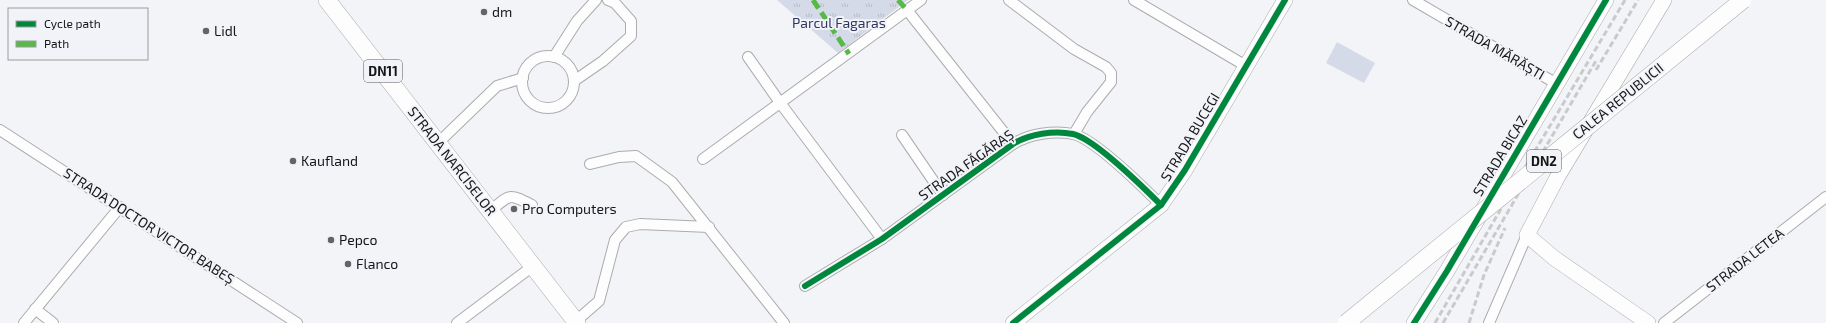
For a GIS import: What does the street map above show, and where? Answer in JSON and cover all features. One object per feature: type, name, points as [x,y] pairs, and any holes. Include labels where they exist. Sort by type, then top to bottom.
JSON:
[{"type":"main road","name":"STRADA NARCISELOR","points":[[327,0],[577,322]]},
{"type":"main road","name":"CALEA REPUBLICII","points":[[1346,323],[1743,0]]},
{"type":"street","points":[[554,56],[577,21],[596,0]]},
{"type":"street","points":[[574,81],[604,61],[631,36],[631,21],[615,3],[608,0]]},
{"type":"street","points":[[703,159],[781,104],[921,0]]},
{"type":"street","points":[[1009,0],[1074,50],[1106,67],[1111,73],[1111,82],[1087,112],[1074,134],[1120,166],[1161,205]]},
{"type":"street","points":[[1134,0],[1246,66]]},
{"type":"street","name":"STRADA BUCEGI","points":[[1013,323],[1161,205],[1185,170],[1285,0]]},
{"type":"street","name":"STRADA MĂRĂȘTI","points":[[1413,0],[1557,84]]},
{"type":"street","name":"STRADA BICAZ","points":[[1414,323],[1447,271],[1606,0]]},
{"type":"street","points":[[1489,323],[1527,235],[1558,176],[1664,0]]},
{"type":"street","points":[[907,10],[1013,144]]},
{"type":"street","points":[[546,56],[554,56],[562,60],[573,73],[573,90],[563,103],[555,107],[538,105],[529,98],[523,86],[523,78],[526,70],[534,61],[546,56]]},
{"type":"street","points":[[748,57],[781,104],[882,239]]},
{"type":"street","points":[[438,143],[497,86],[523,78]]},
{"type":"street","name":"STRADA DOCTOR VICTOR BABEȘ","points":[[0,130],[297,323]]},
{"type":"street","name":"STRADA FĂGĂRAȘ","points":[[805,286],[882,239],[1013,144],[1030,137],[1048,133],[1074,134]]},
{"type":"street","points":[[902,135],[943,195]]},
{"type":"street","points":[[590,164],[619,157],[636,156],[672,182],[709,227],[778,321]]},
{"type":"street","points":[[490,211],[508,197],[513,196],[532,205]]},
{"type":"street","name":"STRADA LETEA","points":[[1664,323],[1826,197]]},
{"type":"street","points":[[24,323],[120,207]]},
{"type":"street","points":[[577,322],[599,301],[615,240],[626,227],[640,224],[709,227]]},
{"type":"street","points":[[1527,235],[1554,258],[1648,323]]},
{"type":"street","points":[[457,323],[533,266]]},
{"type":"street","points":[[35,310],[53,323]]},
{"type":"green space","name":"Parcul Fagaras","points":[[777,0],[908,0],[838,53]]},
{"type":"green space","points":[[1337,42],[1375,63],[1364,83],[1326,63]]},
{"type":"railway","points":[[1435,323],[1517,181],[1625,0]]},
{"type":"railway","points":[[1596,70],[1638,0]]},
{"type":"railway","points":[[1443,323],[1597,59]]},
{"type":"railway","points":[[1469,323],[1484,275],[1505,228]]},
{"type":"marked path","points":[[813,0],[849,54]]},
{"type":"marked path","points":[[898,0],[907,10]]},
{"type":"cycle path","points":[[1013,323],[1161,205],[1185,170],[1285,0]]},
{"type":"cycle path","points":[[1414,323],[1447,271],[1606,0]]},
{"type":"cycle path","points":[[805,286],[882,239],[1013,144],[1034,135],[1058,132],[1073,134],[1082,138],[1094,145],[1119,165],[1161,205]]},
{"type":"place","name":"dm","points":[[484,12]]},
{"type":"place","name":"Lidl","points":[[206,31]]},
{"type":"place","name":"Kaufland","points":[[293,161]]},
{"type":"place","name":"Pro Computers","points":[[514,209]]},
{"type":"place","name":"Pepco","points":[[331,240]]},
{"type":"place","name":"Flanco","points":[[348,264]]}]
